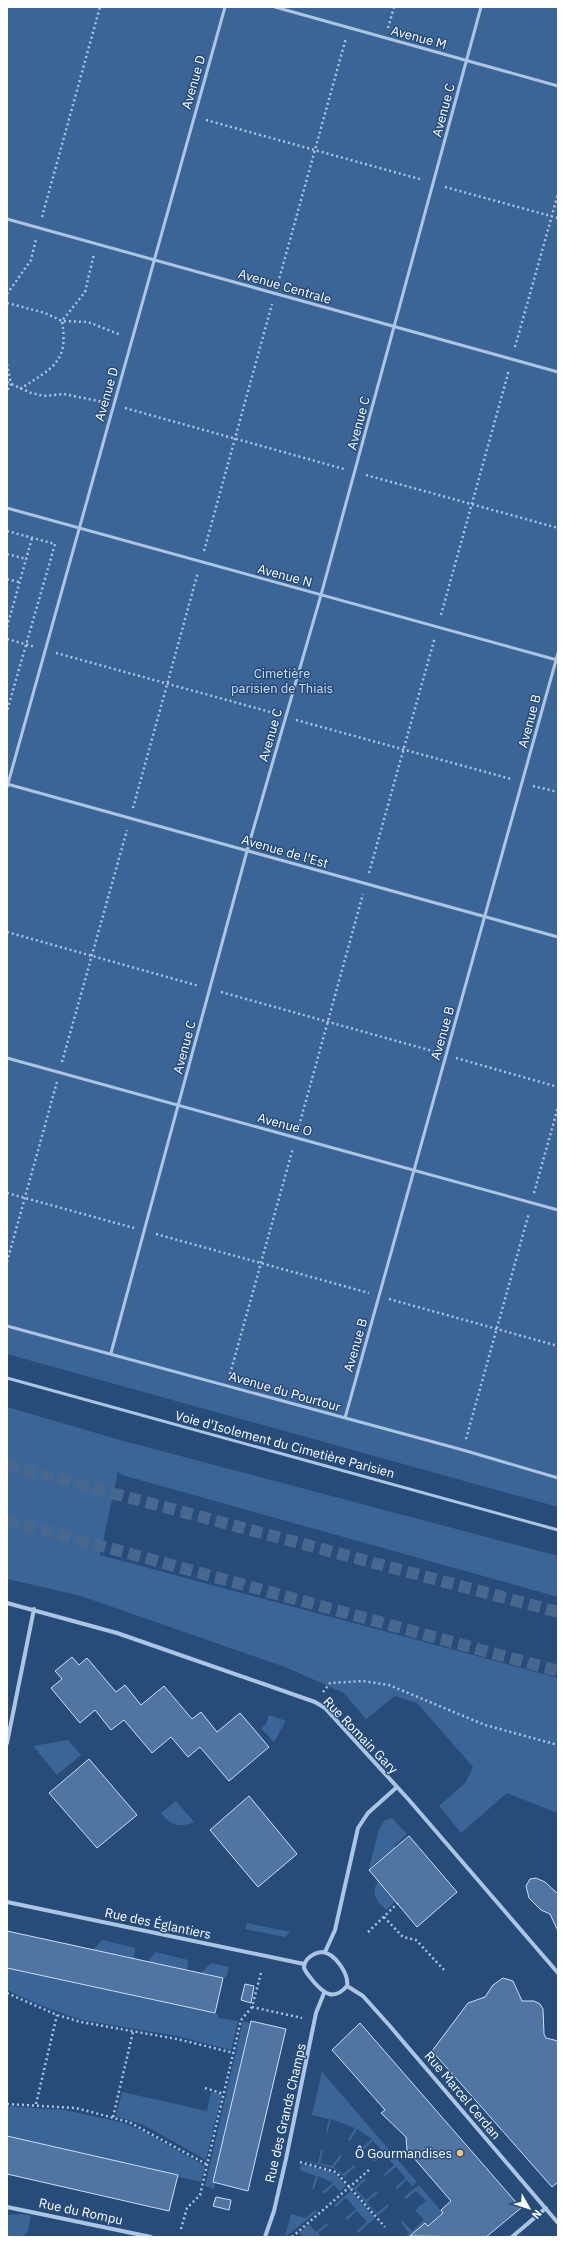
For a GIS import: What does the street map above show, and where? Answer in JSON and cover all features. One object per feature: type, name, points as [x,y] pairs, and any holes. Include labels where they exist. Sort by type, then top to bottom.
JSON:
[{"type":"street","name":"Rue Romain Gary","points":[[7,1603],[34,1609],[117,1633],[315,1702],[334,1718],[397,1787],[558,1973]]},
{"type":"street","points":[[7,1743],[34,1609]]},
{"type":"street","points":[[325,1952],[335,1930],[358,1828],[368,1813],[397,1787]]},
{"type":"street","name":"Rue des Églantiers","points":[[7,1902],[304,1964]]},
{"type":"street","points":[[325,1952],[344,1971],[348,1981],[347,1986],[342,1991],[334,1995],[324,1993],[305,1971],[304,1964],[315,1953],[325,1952]]},
{"type":"street","name":"Rue Marcel Cerdan","points":[[347,1986],[363,1996],[389,2024],[558,2223]]},
{"type":"street","name":"Rue des Grands Champs","points":[[264,2237],[274,2211],[316,2014],[324,1993]]},
{"type":"street","name":"Rue du Rompu","points":[[7,2207],[151,2237]]},
{"type":"street","points":[[512,2237],[546,2208]]},
{"type":"lane","name":"Avenue D","points":[[7,785],[225,7]]},
{"type":"lane","name":"Avenue M","points":[[275,7],[558,86]]},
{"type":"lane","name":"Avenue C","points":[[111,1353],[247,851],[321,595],[481,7]]},
{"type":"lane","name":"Avenue Centrale","points":[[7,219],[558,372]]},
{"type":"lane","name":"Avenue N","points":[[7,508],[557,660]]},
{"type":"lane","name":"Avenue B","points":[[346,1418],[558,653]]},
{"type":"lane","name":"Avenue de l'Est","points":[[7,785],[558,937]]},
{"type":"lane","name":"Avenue O","points":[[7,1058],[558,1210]]},
{"type":"lane","name":"Avenue du Pourtour","points":[[7,1326],[111,1353],[463,1450],[558,1478]]},
{"type":"lane","name":"Voie d'Isolement du Cimetière Parisien","points":[[7,1378],[558,1530]]},
{"type":"path","points":[[7,294],[31,260],[100,7]]},
{"type":"path","points":[[386,38],[394,7]]},
{"type":"path","points":[[7,1262],[348,28]]},
{"type":"path","points":[[194,117],[558,218]]},
{"type":"path","points":[[227,1385],[558,194]]},
{"type":"path","points":[[20,389],[53,367],[63,352],[65,340],[62,321],[85,292],[90,278],[96,244]]},
{"type":"path","points":[[7,304],[26,307],[62,321],[88,322],[132,339]]},
{"type":"path","points":[[7,364],[11,384],[7,391]]},
{"type":"path","points":[[7,382],[20,389],[44,396],[64,394],[114,405],[558,528]]},
{"type":"path","points":[[7,531],[55,544],[7,711]]},
{"type":"path","points":[[7,627],[32,538]]},
{"type":"path","points":[[7,554],[26,559]]},
{"type":"path","points":[[7,579],[19,582]]},
{"type":"path","points":[[7,932],[558,1087]]},
{"type":"path","points":[[463,1450],[558,1107]]},
{"type":"path","points":[[7,1193],[558,1346]]},
{"type":"path","points":[[315,1702],[330,1683],[363,1681],[389,1685],[485,1725],[558,1745]]},
{"type":"path","points":[[368,1932],[398,1903]]},
{"type":"path","points":[[384,1917],[403,1938],[416,1940],[446,1972]]},
{"type":"path","points":[[181,2229],[187,2208],[200,2195],[241,2020],[252,2007],[261,1973]]},
{"type":"path","points":[[7,1993],[57,2015],[81,2022],[177,2039],[234,2053]]},
{"type":"path","points":[[252,2007],[303,2019]]},
{"type":"path","points":[[36,2104],[57,2015]]},
{"type":"path","points":[[113,2117],[133,2032]]},
{"type":"path","points":[[205,2088],[224,2094]]},
{"type":"path","points":[[7,2104],[36,2104],[76,2108],[130,2122],[208,2165]]},
{"type":"path","points":[[300,2162],[333,2170],[350,2186],[384,2227]]},
{"type":"path","points":[[292,2237],[369,2170]]},
{"type":"green space","name":"Cimetière parisien de Thiais","points":[[7,7],[558,7],[558,1507],[7,1354]]},
{"type":"green space","points":[[7,1407],[120,1440],[558,1556],[558,1597],[122,1475],[118,1472],[100,1555],[558,1678],[558,1813],[507,1793],[461,1833],[439,1806],[466,1782],[473,1767],[417,1703],[395,1696],[366,1719],[344,1693],[285,1667],[81,1596],[7,1579]]},
{"type":"green space","points":[[269,1715],[286,1721],[274,1742],[261,1728],[266,1724]]},
{"type":"green space","points":[[68,1740],[81,1755],[57,1775],[33,1746]]},
{"type":"green space","points":[[176,1801],[194,1822],[184,1825],[176,1825],[168,1821],[161,1813]]},
{"type":"green space","points":[[392,1818],[407,1834],[394,1846],[395,1848],[369,1868],[379,1829],[385,1820]]},
{"type":"green space","points":[[378,1880],[396,1901],[386,1910],[375,1896],[375,1889]]},
{"type":"green space","points":[[247,1923],[290,1932],[285,1937],[245,1929]]},
{"type":"green space","points":[[102,1940],[135,1948],[134,1959],[93,1950]]},
{"type":"green space","points":[[155,1952],[188,1960],[187,1970],[148,1962]]},
{"type":"green space","points":[[211,1963],[229,1967],[226,1978],[201,1973]]},
{"type":"green space","points":[[7,1968],[218,2014],[218,2018],[238,2021],[231,2050],[177,2036],[82,2020],[42,2006],[7,1990]]},
{"type":"green space","points":[[243,2021],[250,2023],[214,2189],[205,2186]]},
{"type":"green space","points":[[322,2072],[417,2182],[412,2186],[407,2180],[397,2189],[395,2187],[406,2178],[396,2167],[385,2176],[384,2174],[394,2165],[384,2154],[374,2162],[372,2160],[383,2152],[373,2141],[363,2150],[361,2148],[372,2139],[357,2129],[350,2141],[348,2140],[355,2128],[331,2119],[327,2133],[326,2132],[329,2119],[312,2115]]},
{"type":"green space","points":[[122,2092],[207,2111],[211,2092],[222,2094],[206,2160],[144,2125],[116,2116]]},
{"type":"green space","points":[[7,2106],[65,2110],[120,2122],[141,2130],[205,2166],[201,2182],[7,2136]]},
{"type":"green space","points":[[321,2149],[323,2150],[320,2163],[332,2166],[340,2155],[342,2156],[334,2167],[343,2174],[354,2165],[355,2167],[345,2176],[350,2182],[336,2169],[302,2160],[318,2163]]},
{"type":"green space","points":[[301,2164],[334,2172],[346,2186],[340,2191],[334,2185],[324,2194],[322,2192],[333,2183],[318,2176],[314,2189],[312,2188],[316,2176],[300,2170]]},
{"type":"green space","points":[[365,2178],[366,2180],[356,2189],[366,2200],[376,2191],[378,2193],[367,2202],[377,2213],[388,2204],[389,2206],[378,2216],[353,2188]]},
{"type":"green space","points":[[419,2185],[443,2213],[411,2237],[405,2237],[409,2233],[401,2223],[403,2221],[412,2231],[424,2220],[415,2210],[426,2201],[416,2191],[406,2199],[404,2197]]},
{"type":"green space","points":[[351,2191],[375,2218],[358,2233],[356,2231],[367,2222],[357,2211],[347,2220],[345,2218],[356,2209],[346,2198],[336,2207],[334,2205]]},
{"type":"green space","points":[[315,2210],[317,2212],[285,2237],[291,2214],[305,2218]]},
{"type":"green space","points":[[21,2214],[31,2216],[28,2231],[23,2237],[7,2237],[7,2215]]},
{"type":"green space","points":[[327,2223],[328,2225],[318,2233],[321,2237],[303,2237],[299,2233],[309,2224],[316,2232]]},
{"type":"building","points":[[72,1657],[79,1665],[87,1658],[116,1692],[125,1685],[141,1705],[164,1686],[192,1719],[201,1712],[217,1732],[240,1713],[269,1747],[229,1781],[200,1747],[188,1757],[171,1737],[152,1753],[124,1720],[111,1730],[95,1710],[80,1723],[51,1688],[62,1679],[55,1671]]},
{"type":"building","points":[[89,1759],[137,1815],[97,1848],[49,1793]]},
{"type":"building","points":[[249,1796],[297,1854],[258,1887],[210,1830]]},
{"type":"building","points":[[409,1836],[457,1892],[417,1927],[369,1870]]},
{"type":"building","points":[[536,1878],[545,1882],[558,1894],[558,1931],[550,1914],[541,1910],[529,1898],[526,1886],[530,1879]]},
{"type":"building","points":[[7,1931],[223,1978],[215,2013],[7,1968]]},
{"type":"building","points":[[503,1978],[513,1981],[522,2001],[534,2001],[540,2004],[543,2009],[544,2034],[546,2038],[558,2041],[558,2182],[552,2187],[432,2051],[468,2003],[485,1997],[493,1985]]},
{"type":"building","points":[[245,1984],[254,1986],[251,2003],[241,2000]]},
{"type":"building","points":[[251,2021],[286,2029],[248,2191],[213,2182]]},
{"type":"building","points":[[360,2023],[521,2208],[486,2237],[410,2236],[425,2223],[428,2226],[443,2213],[441,2210],[451,2201],[407,2150],[406,2137],[381,2113],[385,2110],[332,2050]]},
{"type":"building","points":[[7,2136],[178,2175],[169,2211],[7,2174]]},
{"type":"building","points":[[216,2197],[231,2200],[229,2210],[213,2206]]},
{"type":"tunnel","points":[[7,1465],[558,1612]]},
{"type":"tunnel","points":[[7,1520],[558,1671]]},
{"type":"place","name":"Ô Gourmandises","points":[[460,2153]]}]
